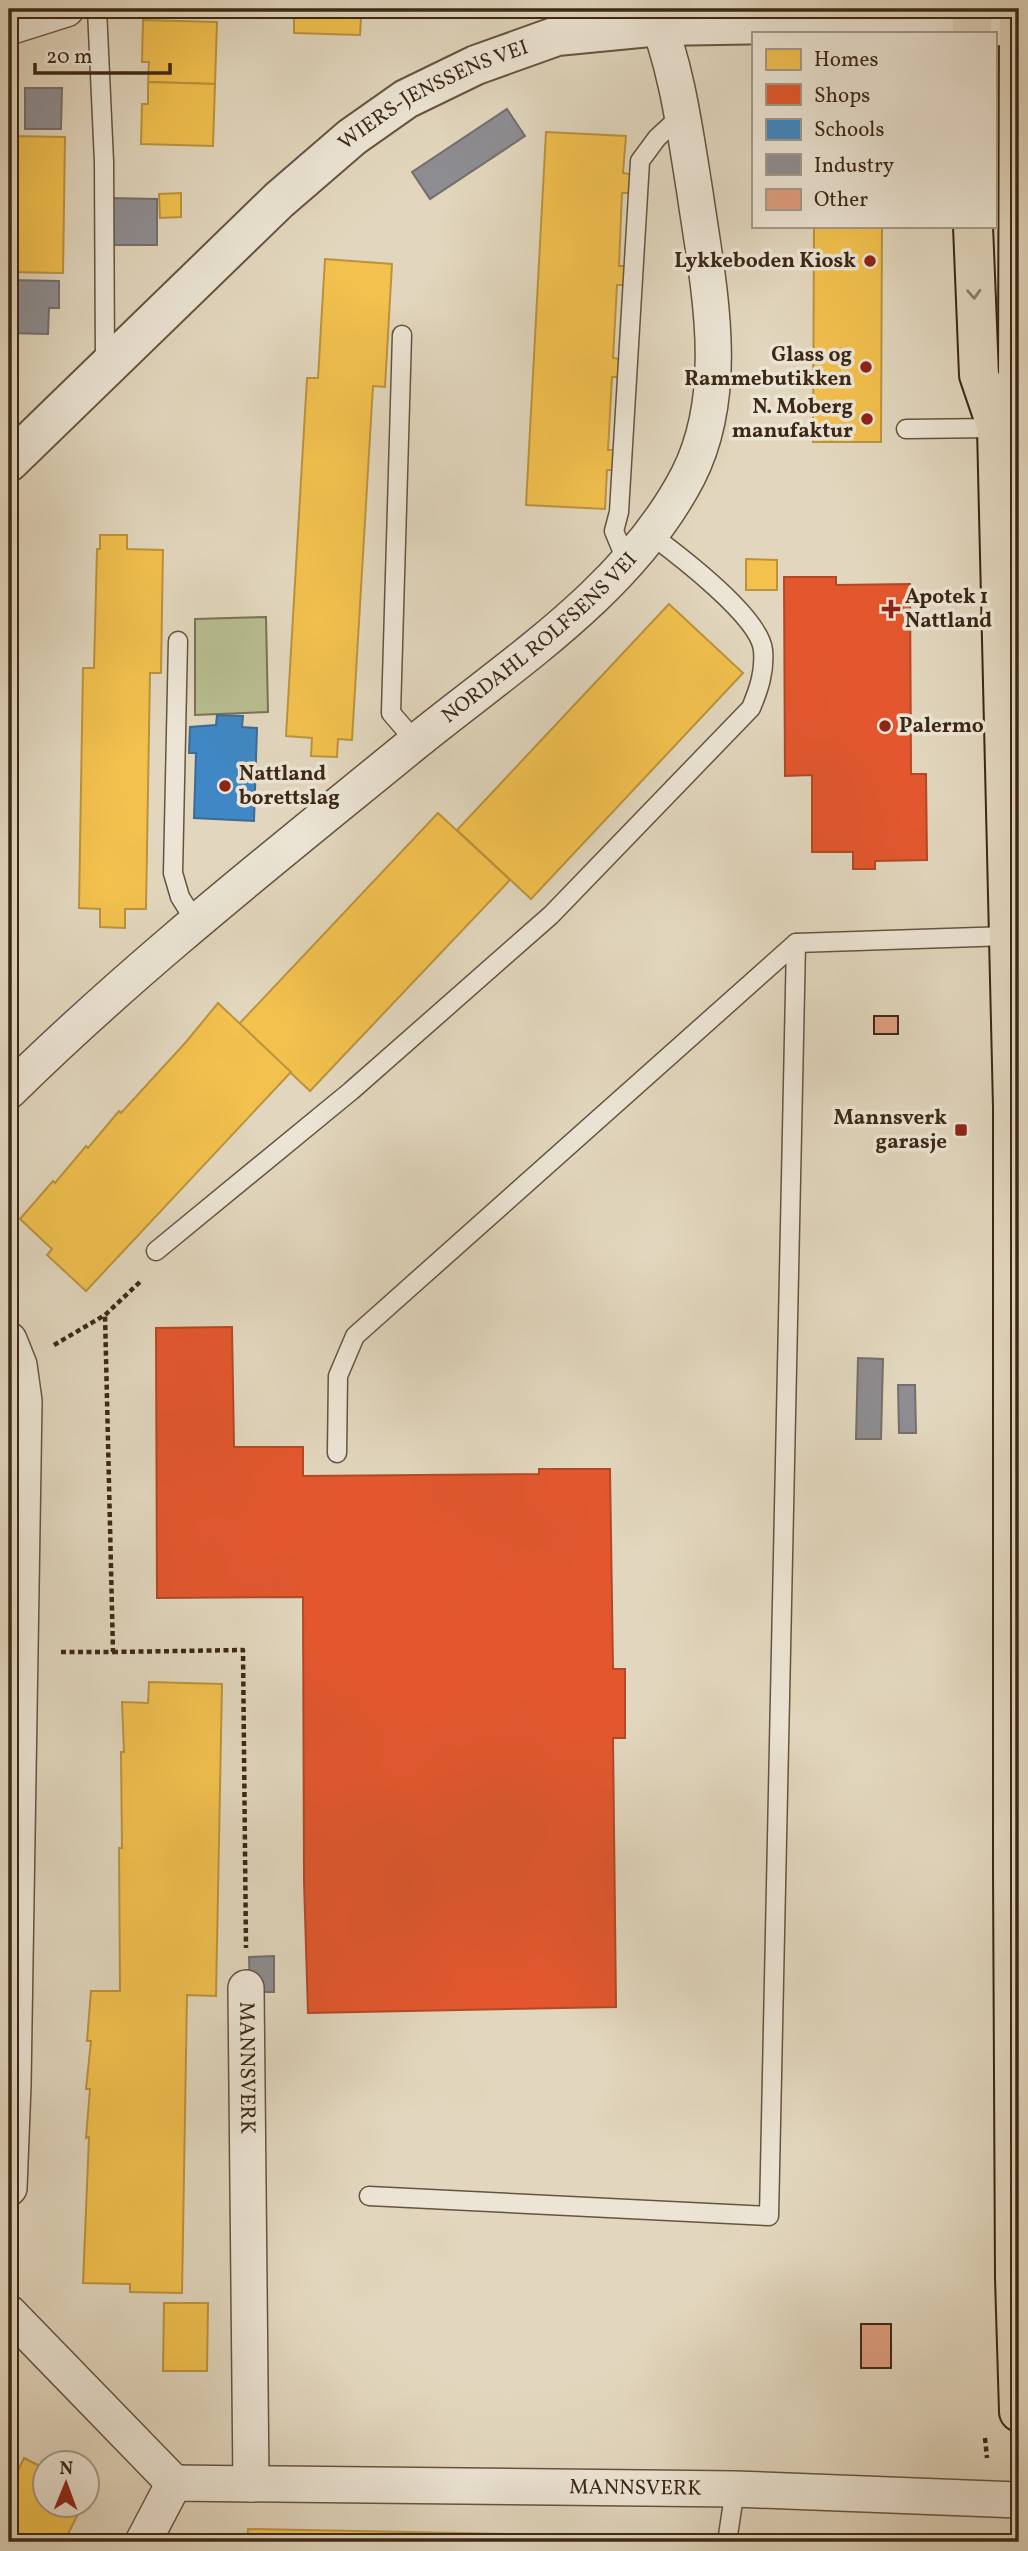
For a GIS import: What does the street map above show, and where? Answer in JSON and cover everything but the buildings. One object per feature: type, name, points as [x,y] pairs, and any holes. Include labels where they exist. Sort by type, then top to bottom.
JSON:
[{"type":"main road","points":[[997,428],[1018,377],[1019,24]]},
{"type":"main road","points":[[973,228],[979,375],[997,428],[1013,1107],[1019,2412]]},
{"type":"street","points":[[9,27],[66,9]]},
{"type":"street","name":"WIERS-JENSSENS VEI","points":[[9,462],[279,200],[352,137],[406,99],[476,65],[557,36],[656,18],[1019,24]]},
{"type":"street","name":"NORDAHL ROLFSENS VEI","points":[[9,1091],[62,1039],[416,742],[563,623],[650,534],[688,476],[702,442],[710,394],[713,351],[710,300],[683,114],[656,18]]},
{"type":"street","points":[[9,2189],[24,1401],[14,1352]]},
{"type":"street","name":"MANNSVERK","points":[[246,1987],[251,2484]]},
{"type":"street","points":[[9,2313],[174,2483],[144,2542]]},
{"type":"street","name":"MANNSVERK","points":[[174,2483],[735,2489],[1019,2500]]},
{"type":"lane","points":[[97,9],[104,162],[105,369]]},
{"type":"lane","points":[[626,560],[614,531],[619,512],[640,161],[657,138],[683,114]]},
{"type":"lane","points":[[402,335],[391,713],[416,742]]},
{"type":"lane","points":[[906,429],[997,428]]},
{"type":"lane","points":[[156,1251],[351,1091],[551,915],[751,708],[762,681],[763,647],[746,618],[688,561],[650,534]]},
{"type":"lane","points":[[178,641],[173,873],[180,897],[197,925]]},
{"type":"lane","points":[[337,1453],[338,1376],[355,1336],[796,943],[1008,936]]},
{"type":"lane","points":[[369,2196],[769,2216],[796,943]]},
{"type":"lane","points":[[727,2542],[735,2489]]},
{"type":"path","points":[[14,1352],[105,1315],[157,1266],[156,1251]]},
{"type":"path","points":[[105,1315],[113,1651]]},
{"type":"path","points":[[19,1652],[243,1650],[246,1987]]},
{"type":"green space","points":[[266,617],[268,712],[195,715],[195,619]]},
{"type":"place","name":"Lykkeboden Kiosk","points":[[870,261]]},
{"type":"place","name":"Glass og Rammebutikken","points":[[866,367]]},
{"type":"place","name":"N. Moberg manufaktur","points":[[867,419]]},
{"type":"place","name":"Apotek 1 Nattland","points":[[891,609]]},
{"type":"place","name":"Palermo","points":[[885,726]]},
{"type":"place","name":"Nattland borettslag","points":[[225,786]]},
{"type":"place","name":"Mannsverk garasje","points":[[961,1130]]}]
